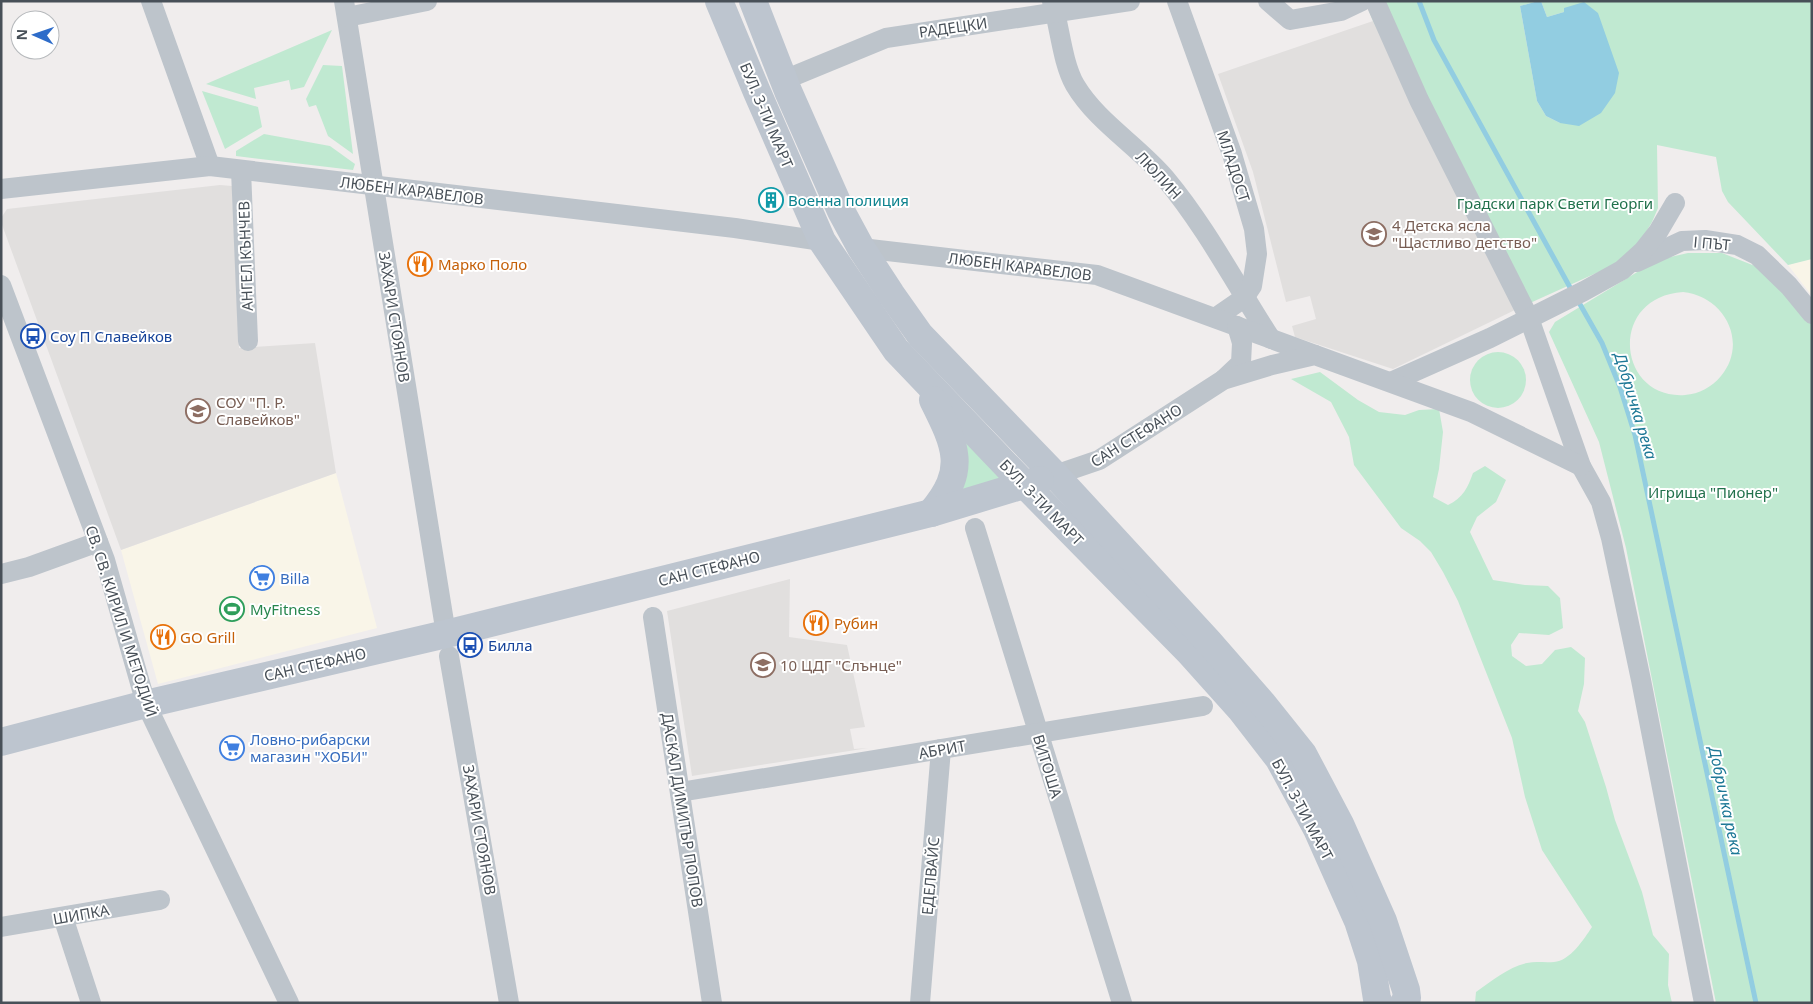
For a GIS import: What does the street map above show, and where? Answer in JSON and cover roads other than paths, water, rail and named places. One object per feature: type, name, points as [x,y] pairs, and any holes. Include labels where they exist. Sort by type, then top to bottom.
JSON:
[{"type":"main road","name":"БУЛ. 3-ТИ МАРТ","points":[[720,1],[756,92],[822,242],[896,350],[1189,652],[1241,710],[1279,759],[1317,829],[1358,921],[1371,961],[1374,999]]},
{"type":"main road","name":"БУЛ. 3-ТИ МАРТ","points":[[753,1],[784,80],[841,210],[861,248],[920,335],[1056,475],[1208,641],[1263,704],[1303,754],[1340,824],[1383,920],[1406,997]]},
{"type":"main road","points":[[923,378],[950,437],[956,459],[953,478],[944,498],[931,513]]},
{"type":"main road","name":"САН СТЕФАНО","points":[[1,742],[146,704],[448,645],[931,513],[1056,475]]},
{"type":"main road","points":[[1374,999],[1379,986],[1384,981],[1391,979],[1398,980],[1406,997]]},
{"type":"street","points":[[151,1],[210,166]]},
{"type":"street","points":[[346,9],[427,1]]},
{"type":"street","name":"РАДЕЦКИ","points":[[784,80],[886,38],[1054,7],[1130,1]]},
{"type":"street","name":"МЛАДОСТ","points":[[1178,1],[1232,154],[1254,229],[1257,254],[1252,286],[1244,298]]},
{"type":"street","points":[[1268,1],[1290,20],[1342,11],[1362,1]]},
{"type":"street","points":[[1375,1],[1419,100],[1536,314],[1550,382],[1581,466],[1601,502],[1611,538],[1641,680],[1704,1003]]},
{"type":"street","name":"ЛЮЛИН","points":[[1054,7],[1066,60],[1074,83],[1086,102],[1168,182],[1189,208],[1271,339]]},
{"type":"street","name":"ЗАХАРИ СТОЯНОВ","points":[[346,9],[448,645],[510,1003]]},
{"type":"street","name":"ЛЮБЕН КАРАВЕЛОВ","points":[[1,189],[210,166],[735,228],[822,242]]},
{"type":"street","name":"АНГЕЛ КЪНЧЕВ","points":[[241,170],[248,341]]},
{"type":"street","points":[[1391,382],[1490,338],[1622,270],[1643,251],[1658,232],[1676,203]]},
{"type":"street","name":"І ПЪТ","points":[[1622,270],[1682,241],[1705,240],[1737,245],[1756,255],[1789,286],[1812,314]]},
{"type":"street","name":"ЛЮБЕН КАРАВЕЛОВ","points":[[861,248],[1096,275],[1315,355]]},
{"type":"street","name":"СВ. СВ. КИРИЛ И МЕТОДИЙ","points":[[1,285],[105,560],[146,704],[289,1003]]},
{"type":"street","points":[[1215,318],[1244,298]]},
{"type":"street","points":[[1223,380],[1241,364],[1242,343],[1237,326]]},
{"type":"street","points":[[1315,355],[1470,412],[1581,466]]},
{"type":"street","name":"САН СТЕФАНО","points":[[1056,475],[1100,460],[1223,380],[1272,365],[1315,355]]},
{"type":"street","name":"ВИТОША","points":[[975,528],[1122,1003]]},
{"type":"street","points":[[1,574],[30,567],[98,542]]},
{"type":"street","name":"ДАСКАЛ ДИМИТЪР ПОПОВ","points":[[653,617],[712,1003]]},
{"type":"street","name":"АБРИТ","points":[[680,792],[1203,706]]},
{"type":"street","name":"ЕДЕЛВАЙС","points":[[920,1003],[941,749]]},
{"type":"street","name":"ШИПКА","points":[[1,928],[160,900]]},
{"type":"street","points":[[63,917],[90,1003]]},
{"type":"water","points":[[1541,1],[1547,17],[1564,12],[1564,8],[1584,2],[1598,13],[1619,73],[1615,93],[1601,113],[1579,126],[1560,123],[1546,116],[1537,101],[1520,6]]},
{"type":"waterway","name":"Добричка река","points":[[1419,1],[1434,40],[1572,291]]},
{"type":"waterway","name":"Добричка река","points":[[1577,299],[1602,343],[1620,387],[1635,435],[1756,1003]]},
{"type":"place","name":"Военна полиция","points":[[771,200]]},
{"type":"place","name":"4 Детска ясла \"Щастливо детство\"","points":[[1374,234]]},
{"type":"place","name":"Марко Поло","points":[[420,264]]},
{"type":"place","name":"Соу П Славейков","points":[[33,336]]},
{"type":"place","name":"СОУ \"П. Р. Славейков\"","points":[[198,411]]},
{"type":"place","name":"Billa","points":[[262,578]]},
{"type":"place","name":"MyFitness","points":[[232,609]]},
{"type":"place","name":"Рубин","points":[[816,623]]},
{"type":"place","name":"GO Grill","points":[[163,637]]},
{"type":"place","name":"Билла","points":[[470,645]]},
{"type":"place","name":"10 ЦДГ \"Слънце\"","points":[[763,665]]},
{"type":"place","name":"Ловно-рибарски магазин \"ХОБИ\"","points":[[232,748]]},
{"type":"park label","name":"Градски парк Свети Георги","points":[[1555,203]]},
{"type":"park label","name":"Игрища \"Пионер\"","points":[[1713,492]]}]
